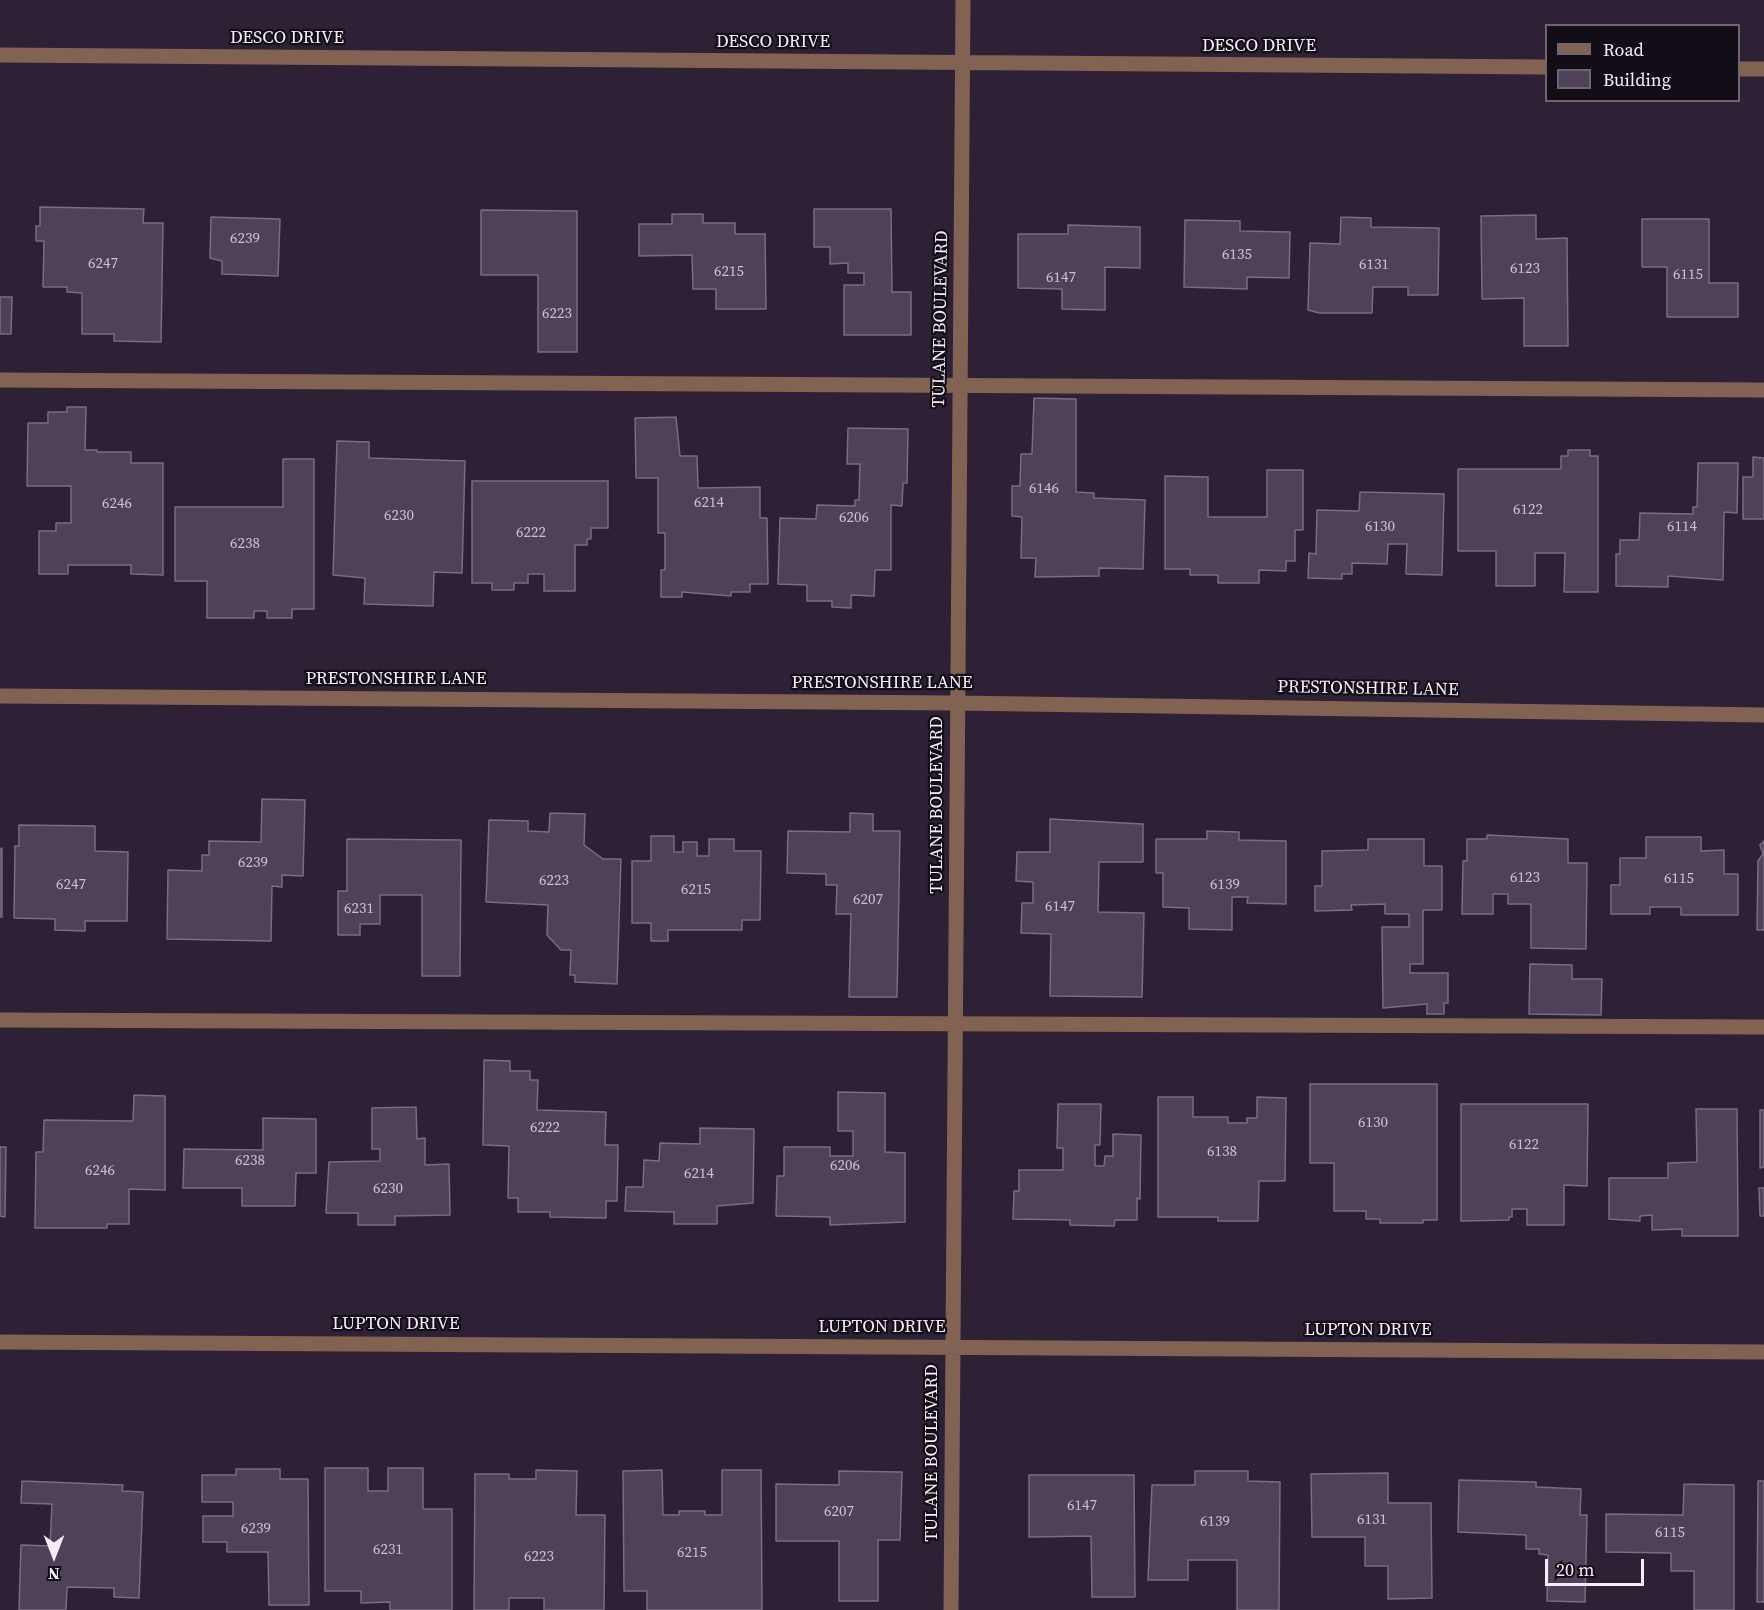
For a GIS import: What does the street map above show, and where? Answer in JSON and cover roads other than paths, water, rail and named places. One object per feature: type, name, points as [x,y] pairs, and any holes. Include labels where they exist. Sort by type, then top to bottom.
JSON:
[{"type":"street","name":"TULANE BOULEVARD","points":[[951,1610],[963,0]]},
{"type":"street","name":"DESCO DRIVE","points":[[0,55],[1545,67]]},
{"type":"street","points":[[1740,69],[1764,69]]},
{"type":"street","points":[[0,380],[1764,390]]},
{"type":"street","name":"PRESTONSHIRE LANE","points":[[0,696],[957,703],[1764,715]]},
{"type":"street","points":[[0,1020],[1764,1027]]},
{"type":"street","name":"LUPTON DRIVE","points":[[0,1342],[1764,1352]]}]
